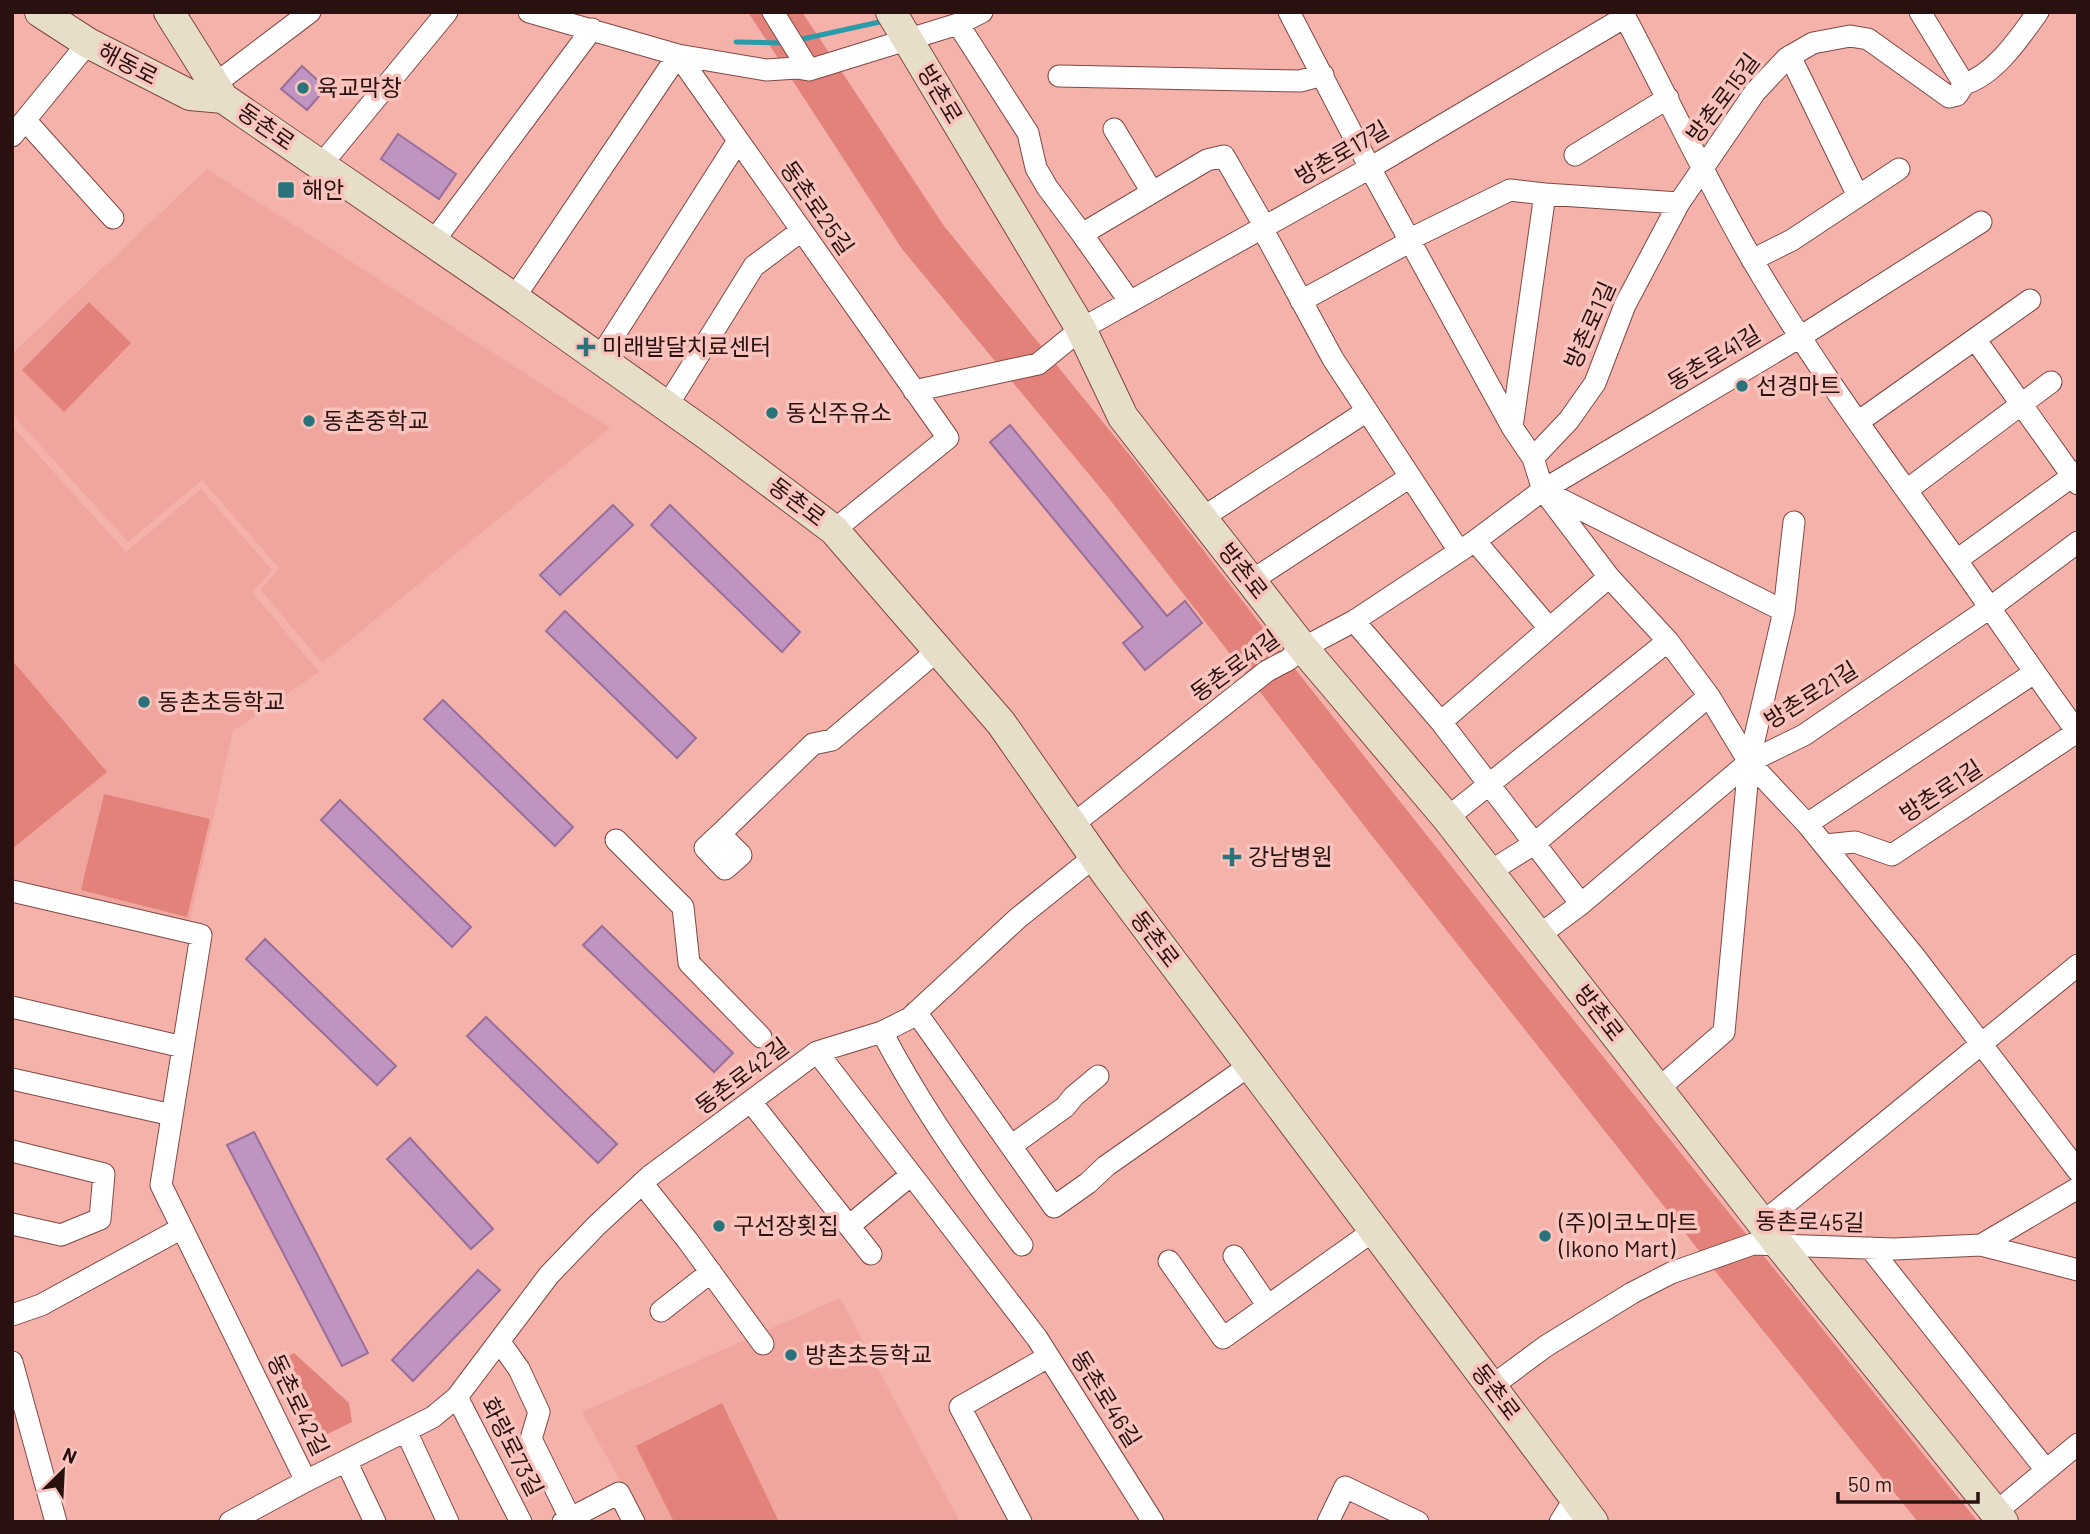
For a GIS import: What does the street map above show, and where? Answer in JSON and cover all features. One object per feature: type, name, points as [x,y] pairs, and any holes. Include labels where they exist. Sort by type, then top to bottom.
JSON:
[{"type":"main road","name":"해동로","points":[[40,12],[88,43],[190,95],[219,91]]},
{"type":"main road","name":"동촌로","points":[[169,12],[219,91],[667,406],[834,530],[1001,723],[1094,857],[1492,1386],[1568,1510],[1593,1522]]},
{"type":"main road","name":"방촌로","points":[[891,12],[1081,329],[1123,416],[1303,648],[1447,818],[1771,1234],[2000,1517]]},
{"type":"street","name":"동촌로","points":[[219,91],[310,12]]},
{"type":"street","points":[[321,165],[447,12]]},
{"type":"street","points":[[529,12],[678,55],[766,70],[809,70],[958,24],[982,12]]},
{"type":"street","points":[[773,12],[809,70]]},
{"type":"street","points":[[1289,12],[1370,168],[1533,458],[1543,491],[1609,577],[1668,641],[1709,696],[1749,762],[1825,845],[1915,957],[2078,1171]]},
{"type":"street","points":[[1920,12],[1964,84]]},
{"type":"street","name":"방촌로15길","points":[[1703,167],[1755,93],[1790,56],[1813,43],[1850,36],[1868,39],[1949,97],[1958,95],[1964,84],[1978,80],[2015,44],[2039,12]]},
{"type":"street","name":"방촌로15길","points":[[1627,14],[1752,260],[1800,337],[2077,733]]},
{"type":"street","name":"방촌로17길","points":[[1081,329],[1370,168],[1627,14]]},
{"type":"street","points":[[958,24],[1028,134],[1036,168],[1047,187],[1130,302]]},
{"type":"street","points":[[433,242],[592,29]]},
{"type":"street","points":[[88,43],[19,128],[113,218]]},
{"type":"street","points":[[514,298],[678,55]]},
{"type":"street","name":"동촌로25길","points":[[678,55],[948,438],[834,530]]},
{"type":"street","points":[[1790,56],[1858,196]]},
{"type":"street","points":[[1059,76],[1300,81],[1323,75]]},
{"type":"street","name":"방촌로15길","points":[[1575,155],[1668,98]]},
{"type":"street","points":[[1114,129],[1152,192]]},
{"type":"street","points":[[599,359],[738,141]]},
{"type":"street","points":[[1083,234],[1207,160],[1224,156],[1333,359],[1410,477],[1467,546],[1549,628]]},
{"type":"street","name":"방촌로1길","points":[[1533,458],[1569,420],[1595,383],[1625,305],[1679,203],[1703,167]]},
{"type":"street","points":[[1752,260],[1792,240],[1899,169]]},
{"type":"street","points":[[1301,301],[1411,240],[1510,190],[1679,203]]},
{"type":"street","points":[[1513,426],[1545,194]]},
{"type":"street","name":"동촌로41길","points":[[1071,825],[1267,671],[1354,621],[1467,546],[1543,491],[1800,337],[1980,222]]},
{"type":"street","points":[[667,406],[754,266],[801,230]]},
{"type":"street","points":[[1858,422],[2030,300]]},
{"type":"street","points":[[914,391],[1038,364],[1081,329]]},
{"type":"street","points":[[1957,560],[2076,477],[1975,339]]},
{"type":"street","points":[[1907,490],[2051,383]]},
{"type":"street","points":[[1202,518],[1367,411]]},
{"type":"street","points":[[1251,581],[1410,477]]},
{"type":"street","points":[[1543,491],[1784,611]]},
{"type":"street","points":[[1658,1089],[1724,1032],[1749,762],[1784,611],[1794,522]]},
{"type":"street","name":"방촌로21길","points":[[1538,936],[1581,904],[1749,762],[1804,735],[1990,607],[2078,542]]},
{"type":"street","points":[[1441,722],[1609,577]]},
{"type":"street","points":[[1354,621],[1441,722],[1581,904]]},
{"type":"street","points":[[1447,818],[1668,641]]},
{"type":"street","points":[[720,834],[813,744],[832,740],[938,650]]},
{"type":"street","name":"방촌로1길","points":[[1807,824],[2034,673]]},
{"type":"street","points":[[1489,873],[1534,844],[1709,696]]},
{"type":"street","name":"방촌로1길","points":[[1825,845],[1854,842],[1892,855],[2077,733]]},
{"type":"street","points":[[616,840],[683,907],[690,963],[761,1037]]},
{"type":"street","name":"동촌로42길","points":[[12,891],[201,935],[161,1185],[306,1481],[433,1417],[457,1397],[549,1276],[597,1225],[642,1184],[817,1052],[882,1032],[910,1018],[1018,918],[1094,857]]},
{"type":"street","points":[[1771,1234],[1982,1045],[2078,965]]},
{"type":"street","points":[[12,1007],[183,1047]]},
{"type":"street","points":[[916,1012],[1054,1207],[1088,1184],[1106,1166],[1249,1066]]},
{"type":"street","points":[[882,1032],[902,1069],[954,1150],[1022,1245]]},
{"type":"street","name":"동촌로42길","points":[[817,1052],[1013,1305]]},
{"type":"street","points":[[1011,1146],[1065,1107],[1098,1076]]},
{"type":"street","points":[[12,1079],[172,1115]]},
{"type":"street","points":[[751,1102],[871,1254]]},
{"type":"street","points":[[12,1151],[104,1174],[100,1219],[61,1235],[12,1224]]},
{"type":"street","points":[[849,1226],[911,1175]]},
{"type":"street","points":[[642,1184],[763,1344]]},
{"type":"street","points":[[1981,1245],[2078,1188]]},
{"type":"street","points":[[12,1315],[41,1305],[182,1228]]},
{"type":"street","points":[[1169,1261],[1223,1338],[1373,1231]]},
{"type":"street","name":"동촌로45길","points":[[1492,1386],[1546,1346],[1632,1293],[1671,1273],[1753,1244],[1771,1234],[1870,1248],[1981,1245],[2078,1270]]},
{"type":"street","points":[[1870,1248],[2046,1470]]},
{"type":"street","points":[[1234,1256],[1268,1306]]},
{"type":"street","points":[[661,1311],[711,1272]]},
{"type":"street","name":"동촌로46길","points":[[1013,1305],[1151,1521]]},
{"type":"street","points":[[499,1341],[519,1369],[539,1412],[531,1438],[568,1521],[619,1493],[634,1522]]},
{"type":"street","points":[[1021,1522],[960,1407],[1048,1357]]},
{"type":"street","points":[[12,1362],[56,1522]]},
{"type":"street","name":"화랑로73길","points":[[457,1397],[521,1522]]},
{"type":"street","points":[[406,1431],[448,1522]]},
{"type":"street","name":"방촌로","points":[[2000,1517],[2046,1470],[2078,1444]]},
{"type":"street","points":[[346,1461],[375,1522]]},
{"type":"street","points":[[230,1522],[306,1481]]},
{"type":"street","points":[[1328,1522],[1345,1487],[1418,1522]]},
{"type":"shaded area","points":[[748,12],[802,12],[944,226],[1136,463],[1539,977],[1978,1522],[1918,1522],[1719,1276],[1107,496],[902,249]]},
{"type":"shaded area","name":"동촌중학교","points":[[207,169],[610,428],[322,663],[261,590],[279,568],[202,480],[128,542],[12,414],[12,354]]},
{"type":"shaded area","points":[[89,302],[131,343],[64,412],[22,370]]},
{"type":"shaded area","name":"동촌초등학교","points":[[12,426],[126,552],[201,489],[272,570],[252,592],[319,672],[233,731],[189,924],[12,880]]},
{"type":"shaded area","points":[[12,660],[107,772],[12,849]]},
{"type":"shaded area","points":[[104,794],[210,819],[187,917],[81,890]]},
{"type":"shaded area","name":"방촌초등학교","points":[[840,1298],[960,1522],[643,1522],[582,1412]]},
{"type":"shaded area","points":[[294,1353],[349,1403],[352,1422],[311,1442],[275,1364]]},
{"type":"shaded area","points":[[722,1403],[779,1522],[674,1522],[636,1446]]},
{"type":"building","name":"육교막창","points":[[302,66],[326,88],[307,110],[281,89]]},
{"type":"building","points":[[398,134],[456,174],[439,199],[381,159]]},
{"type":"building","points":[[1010,425],[1167,616],[1185,601],[1202,623],[1145,670],[1123,643],[1143,627],[990,442]]},
{"type":"building","points":[[613,505],[633,525],[560,595],[540,575]]},
{"type":"building","points":[[670,505],[800,632],[782,652],[651,525]]},
{"type":"building","points":[[565,611],[696,738],[677,758],[546,631]]},
{"type":"building","points":[[443,700],[573,827],[555,846],[424,719]]},
{"type":"building","points":[[340,800],[471,927],[452,947],[321,820]]},
{"type":"building","points":[[602,926],[733,1053],[714,1072],[583,945]]},
{"type":"building","points":[[265,939],[396,1066],[377,1085],[246,959]]},
{"type":"building","points":[[486,1017],[617,1144],[598,1163],[467,1036]]},
{"type":"building","points":[[254,1132],[368,1353],[342,1366],[227,1145]]},
{"type":"building","points":[[410,1138],[493,1229],[471,1249],[387,1159]]},
{"type":"building","points":[[478,1270],[500,1290],[413,1381],[392,1360]]},
{"type":"waterway","points":[[798,40],[884,21]]},
{"type":"waterway","points":[[736,42],[785,43]]},
{"type":"place","name":"육교막창","points":[[303,88]]},
{"type":"place","name":"해안","points":[[286,190]]},
{"type":"place","name":"미래발달치료센터","points":[[586,347]]},
{"type":"place","name":"선경마트","points":[[1742,386]]},
{"type":"place","name":"동신주유소","points":[[772,413]]},
{"type":"place","name":"동촌중학교","points":[[309,421]]},
{"type":"place","name":"동촌초등학교","points":[[144,702]]},
{"type":"place","name":"강남병원","points":[[1232,857]]},
{"type":"place","name":"구선장횟집","points":[[719,1226]]},
{"type":"place","name":"(주)이코노마트 (Ikono Mart)","points":[[1545,1236]]},
{"type":"place","name":"방촌초등학교","points":[[791,1355]]}]
